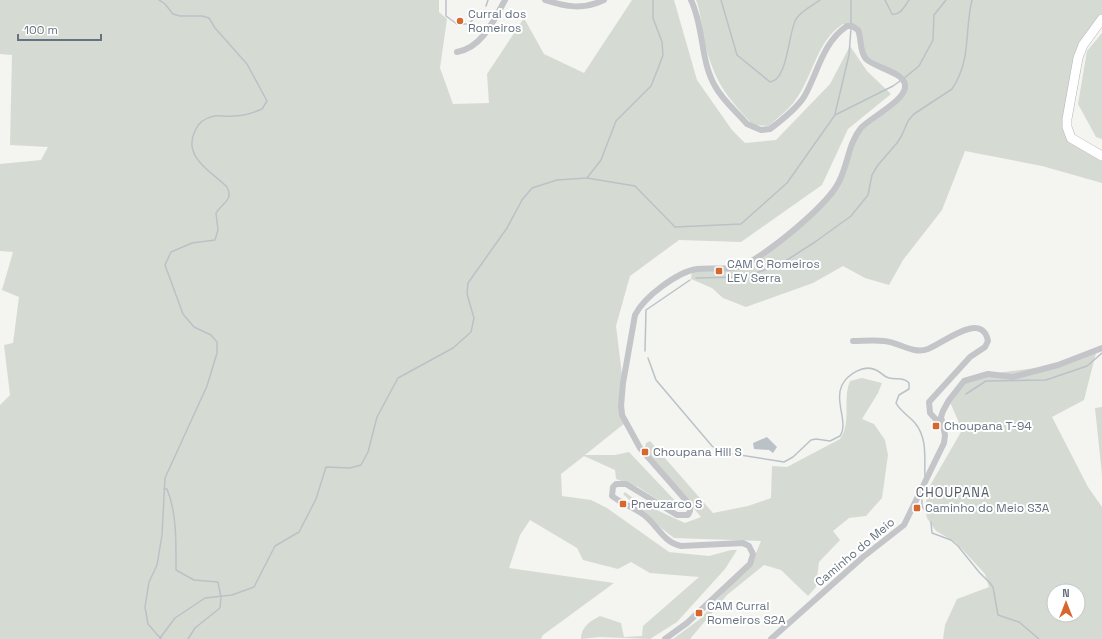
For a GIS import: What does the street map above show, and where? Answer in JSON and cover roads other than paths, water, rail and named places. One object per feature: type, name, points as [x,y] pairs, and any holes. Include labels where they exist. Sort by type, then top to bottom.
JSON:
[{"type":"main road","points":[[1102,19],[1083,45],[1078,58],[1067,127],[1071,138],[1102,156]]},
{"type":"street","points":[[457,52],[467,49],[487,33],[505,0]]},
{"type":"street","points":[[545,0],[574,8],[591,5],[604,0]]},
{"type":"street","points":[[665,639],[687,623],[750,564],[753,554],[749,546],[743,543],[681,546],[674,544],[667,541],[643,515],[612,496],[611,491],[613,487],[620,483],[626,484],[677,514],[688,515],[690,511],[690,505],[684,497],[658,472],[640,448],[622,415],[621,406],[623,383],[635,315],[640,306],[648,297],[680,275],[698,269],[739,267],[750,262],[804,221],[836,187],[854,142],[861,129],[904,94],[905,83],[897,75],[866,59],[862,51],[858,30],[852,26],[845,27],[820,58],[803,97],[770,129],[761,130],[747,124],[715,86],[706,61],[698,18],[691,0]]},
{"type":"street","points":[[853,341],[896,343],[918,351],[928,349],[970,328],[979,329],[986,336],[988,341],[985,347],[970,356],[929,402],[930,414],[942,426]]},
{"type":"street","name":"Caminho do Meio","points":[[771,639],[863,557],[904,526],[944,443],[945,435],[942,426],[943,410],[964,381],[988,374],[1013,377],[1058,365],[1102,348]]},
{"type":"waterway","points":[[159,0],[165,4],[173,14],[180,16],[202,16],[209,18],[215,28],[247,64],[267,101],[262,109],[247,114],[211,117],[202,121],[196,128],[192,140],[192,149],[195,156],[207,170],[227,187],[229,195],[216,213],[218,230],[215,240],[192,243],[171,252],[165,265],[183,314],[194,327],[211,335],[217,342],[217,353],[207,386],[165,478],[162,535],[157,565],[149,582],[145,607],[148,624],[161,639]]},
{"type":"waterway","points":[[446,0],[446,16],[457,24],[468,24],[483,11]]},
{"type":"waterway","points":[[486,6],[488,0]]},
{"type":"waterway","points":[[160,638],[175,618],[205,598],[232,595],[254,587],[275,546],[299,532],[316,499],[326,467],[350,468],[361,465],[368,452],[377,417],[398,378],[453,348],[471,332],[474,318],[467,294],[468,283],[507,228],[522,200],[532,188],[557,180],[587,178],[601,160],[616,121],[651,86],[663,55],[662,42],[653,18],[653,0]]},
{"type":"waterway","points":[[721,0],[737,55],[770,82],[776,79],[781,73],[796,19],[804,11],[820,0]]},
{"type":"waterway","points":[[851,0],[851,24]]},
{"type":"waterway","points":[[885,0],[892,14],[897,14],[902,10],[909,0]]},
{"type":"waterway","points":[[903,79],[919,66],[933,40],[934,15],[946,0]]},
{"type":"waterway","points":[[696,278],[738,277],[768,269],[787,260],[851,216],[868,195],[872,175],[878,165],[897,143],[908,121],[914,114],[952,89],[958,78],[965,56],[972,0]]},
{"type":"waterway","points":[[835,114],[849,55],[851,28]]},
{"type":"waterway","points":[[587,178],[635,186],[675,227],[741,224],[787,183],[835,115],[900,81]]},
{"type":"waterway","points":[[645,351],[646,310],[690,280]]},
{"type":"waterway","points":[[966,394],[986,381],[1046,380],[1087,366],[1102,353]]},
{"type":"waterway","points":[[648,358],[656,380],[712,446],[721,452],[784,462],[793,457],[811,440],[816,439],[830,441],[840,436],[843,425],[840,392],[842,385],[852,374],[862,369],[871,368],[892,379],[905,380],[909,383],[909,389],[899,395],[896,403],[900,409],[915,423],[922,436],[924,442],[925,477]]},
{"type":"waterway","points":[[164,489],[167,489],[173,508],[176,539],[176,570],[194,580],[218,582],[221,597],[220,608],[195,628],[188,639]]},
{"type":"waterway","points":[[922,500],[922,506],[925,511]]},
{"type":"waterway","points":[[931,522],[932,533],[951,540],[958,546],[993,587],[998,615],[1019,622],[1039,639]]},
{"type":"place","name":"Curral dos Romeiros","points":[[460,21]]},
{"type":"place","name":"CAM C Romeiros LEV Serra","points":[[719,271]]},
{"type":"place","name":"Choupana T-94","points":[[936,426]]},
{"type":"place","name":"Choupana Hill S","points":[[645,452]]},
{"type":"place","name":"Pneuzarco S","points":[[623,504]]},
{"type":"place","name":"Caminho do Meio S3A","points":[[917,508]]},
{"type":"place","name":"CAM Curral Romeiros S2A","points":[[699,613]]},
{"type":"district","name":"CHOUPANA","points":[[953,492]]}]
